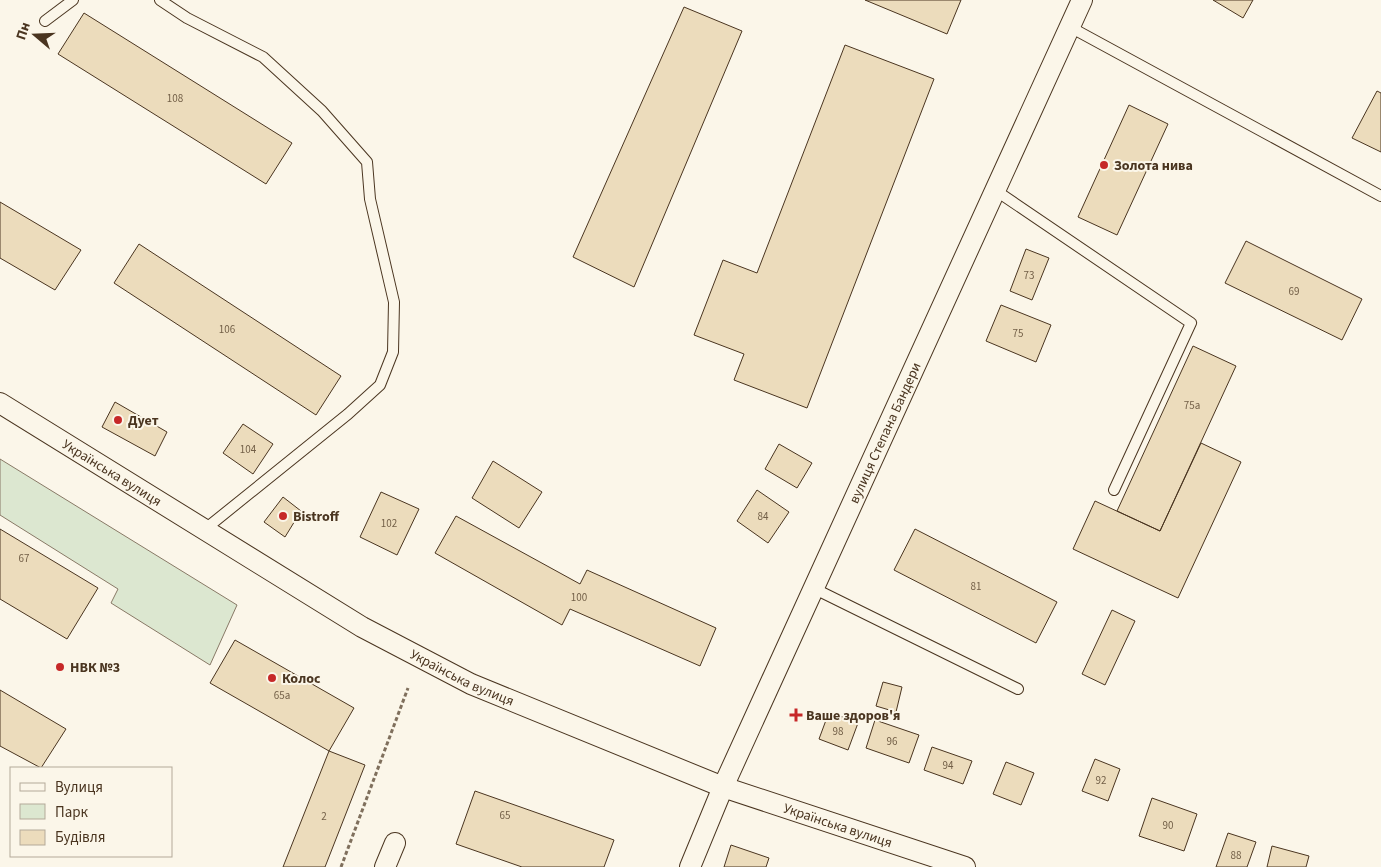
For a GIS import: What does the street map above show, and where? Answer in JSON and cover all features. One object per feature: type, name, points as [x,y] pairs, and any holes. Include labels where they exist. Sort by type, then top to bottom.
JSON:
[{"type":"street","name":"вулиця Степана Бандери","points":[[690,867],[723,787],[1082,0]]},
{"type":"street","name":"Українська вулиця","points":[[0,403],[362,627],[471,684],[723,787],[965,867]]},
{"type":"street","points":[[386,867],[395,843]]},
{"type":"lane","points":[[45,21],[73,0]]},
{"type":"lane","points":[[160,0],[188,18],[263,57],[322,111],[367,162],[370,199],[394,302],[393,352],[380,385],[317,439],[204,530]]},
{"type":"lane","points":[[1070,27],[1381,196]]},
{"type":"lane","points":[[995,190],[1191,323],[1114,490]]},
{"type":"lane","points":[[813,588],[1018,689]]},
{"type":"path","points":[[341,867],[408,688]]},
{"type":"green space","points":[[0,459],[237,605],[210,665],[111,603],[118,589],[0,515]]},
{"type":"building","points":[[865,0],[961,0],[947,34]]},
{"type":"building","points":[[1213,0],[1253,0],[1243,18]]},
{"type":"building","points":[[684,7],[742,31],[634,287],[573,257]]},
{"type":"building","points":[[84,13],[292,143],[266,184],[58,54]]},
{"type":"building","points":[[845,45],[934,79],[807,408],[734,380],[744,354],[694,335],[723,260],[757,273]]},
{"type":"building","points":[[1377,91],[1381,93],[1381,152],[1352,138]]},
{"type":"building","points":[[1129,105],[1168,124],[1117,235],[1078,217]]},
{"type":"building","points":[[0,202],[81,250],[55,290],[0,258]]},
{"type":"building","points":[[1246,241],[1362,299],[1342,340],[1225,283]]},
{"type":"building","points":[[139,244],[341,376],[316,415],[114,283]]},
{"type":"building","points":[[1026,249],[1049,258],[1032,300],[1010,291]]},
{"type":"building","points":[[1001,305],[1051,325],[1036,362],[986,341]]},
{"type":"building","points":[[1193,346],[1236,366],[1160,531],[1117,511]]},
{"type":"building","points":[[115,402],[167,432],[155,456],[102,427]]},
{"type":"building","points":[[243,424],[273,444],[253,474],[223,453]]},
{"type":"building","points":[[1201,443],[1241,462],[1178,598],[1073,549],[1095,501],[1160,531]]},
{"type":"building","points":[[779,444],[812,463],[797,488],[765,469]]},
{"type":"building","points":[[493,461],[542,492],[519,528],[472,498]]},
{"type":"building","points":[[757,490],[789,512],[768,543],[737,521]]},
{"type":"building","points":[[381,492],[419,509],[397,555],[360,537]]},
{"type":"building","name":"Bistroff","points":[[283,497],[301,511],[285,537],[264,522]]},
{"type":"building","points":[[456,516],[580,584],[587,570],[716,628],[700,666],[570,609],[562,625],[435,553]]},
{"type":"building","points":[[0,529],[98,588],[67,639],[0,599]]},
{"type":"building","points":[[915,529],[1057,602],[1036,643],[894,570]]},
{"type":"building","points":[[1112,610],[1135,621],[1105,685],[1082,674]]},
{"type":"building","points":[[235,640],[354,708],[329,751],[210,683]]},
{"type":"building","points":[[883,682],[902,687],[896,712],[876,706]]},
{"type":"building","points":[[0,690],[66,729],[42,767],[0,746]]},
{"type":"building","points":[[829,712],[858,723],[848,750],[819,739]]},
{"type":"building","points":[[875,720],[919,735],[909,763],[866,748]]},
{"type":"building","points":[[932,747],[972,761],[963,784],[924,770]]},
{"type":"building","points":[[329,751],[365,765],[325,867],[283,867]]},
{"type":"building","points":[[1095,759],[1120,769],[1108,801],[1082,791]]},
{"type":"building","points":[[1006,762],[1034,773],[1021,805],[993,794]]},
{"type":"building","points":[[475,791],[614,840],[604,867],[522,867],[456,844]]},
{"type":"building","points":[[1152,798],[1197,814],[1184,851],[1139,836]]},
{"type":"building","points":[[1228,833],[1256,842],[1247,867],[1216,867]]},
{"type":"building","points":[[731,845],[769,858],[766,867],[724,867]]},
{"type":"building","points":[[1272,846],[1309,856],[1306,867],[1267,867]]},
{"type":"place","name":"Золота нива","points":[[1104,165]]},
{"type":"place","name":"Дует","points":[[118,420]]},
{"type":"place","name":"Bistroff","points":[[283,516]]},
{"type":"place","name":"НВК №3","points":[[60,667]]},
{"type":"place","name":"Колос","points":[[272,678]]},
{"type":"place","name":"Ваше здоров'я","points":[[796,715]]}]
